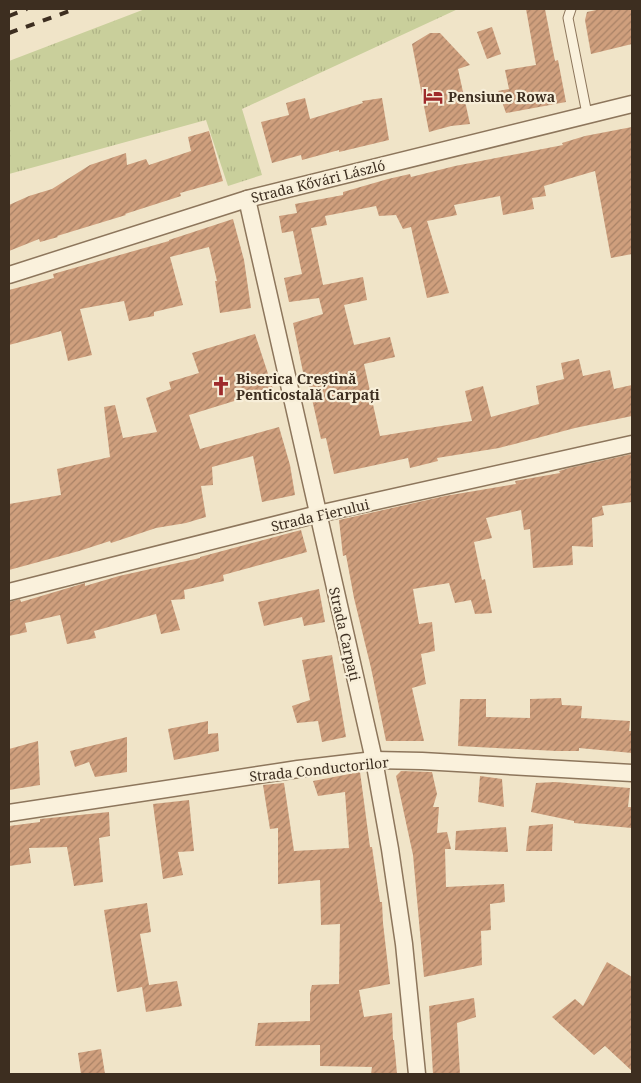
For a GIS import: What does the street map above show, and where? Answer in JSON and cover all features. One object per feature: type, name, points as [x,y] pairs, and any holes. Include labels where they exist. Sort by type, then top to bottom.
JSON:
[{"type":"street","name":"Strada Kővári László","points":[[9,275],[247,199],[632,104]]},
{"type":"street","name":"Strada Carpați","points":[[247,199],[374,760],[404,944],[417,1074]]},
{"type":"street","name":"Strada Fierului","points":[[9,592],[318,514],[632,444]]},
{"type":"street","name":"Strada Conductorilor","points":[[9,813],[288,770],[374,760],[632,773]]},
{"type":"lane","points":[[571,9],[568,18],[587,114]]},
{"type":"green space","points":[[145,9],[458,9],[242,109],[262,175],[228,186],[206,120],[9,174],[9,61]]},
{"type":"building","points":[[526,9],[545,9],[555,61],[558,60],[566,102],[506,113],[498,91],[509,89],[505,70],[536,65]]},
{"type":"building","points":[[601,9],[632,9],[632,44],[591,54],[585,20],[587,12]]},
{"type":"building","points":[[492,27],[501,54],[487,59],[477,32]]},
{"type":"building","points":[[430,33],[440,33],[470,65],[458,69],[470,124],[451,126],[429,132],[412,44]]},
{"type":"building","points":[[305,98],[310,119],[363,103],[362,101],[382,98],[389,140],[302,160],[301,155],[272,163],[261,122],[289,115],[286,103]]},
{"type":"building","points":[[632,127],[632,254],[611,258],[595,171],[544,186],[546,196],[532,198],[534,209],[503,215],[500,196],[454,205],[457,215],[427,221],[449,293],[427,298],[411,227],[403,229],[396,215],[379,216],[376,206],[325,216],[327,225],[311,228],[323,285],[363,277],[367,300],[344,305],[354,345],[390,337],[395,357],[364,364],[380,436],[472,421],[465,391],[483,386],[491,417],[539,404],[536,386],[564,379],[561,363],[579,359],[583,376],[610,370],[614,389],[632,385],[632,416],[575,428],[499,448],[437,458],[438,461],[410,468],[408,458],[334,474],[326,438],[321,439],[307,377],[304,377],[293,323],[323,314],[319,298],[289,302],[284,278],[302,274],[293,231],[282,233],[279,216],[297,213],[295,204],[343,195],[343,192],[388,179],[410,174],[411,177],[455,166],[563,145],[562,143],[585,136]]},
{"type":"building","points":[[209,131],[223,181],[180,193],[181,196],[126,215],[40,242],[39,239],[9,251],[9,205],[52,189],[90,165],[126,153],[127,165],[146,159],[149,165],[191,151],[188,137]]},
{"type":"building","points":[[233,219],[244,260],[251,308],[220,313],[215,281],[217,281],[209,247],[170,257],[183,305],[154,312],[154,316],[129,321],[124,301],[80,309],[92,355],[68,361],[61,331],[9,345],[9,290],[54,278],[53,274],[169,241]]},
{"type":"building","points":[[255,334],[273,389],[189,415],[200,449],[279,427],[290,465],[295,495],[262,502],[253,456],[212,467],[213,485],[201,486],[206,517],[186,523],[156,528],[111,543],[110,541],[9,570],[9,504],[61,495],[57,469],[110,457],[104,407],[115,405],[123,438],[157,432],[146,398],[171,389],[169,382],[199,373],[192,353]]},
{"type":"building","points":[[632,454],[632,502],[602,506],[604,515],[592,518],[593,547],[572,546],[573,565],[533,568],[530,529],[524,530],[521,510],[486,518],[492,538],[474,542],[482,580],[485,579],[492,613],[475,614],[471,600],[455,603],[449,583],[413,589],[419,624],[432,622],[435,651],[421,654],[426,684],[412,688],[424,741],[386,741],[346,555],[343,556],[339,520],[445,496],[516,484],[515,481],[560,473],[559,471],[569,468]]},
{"type":"building","points":[[301,530],[307,552],[223,575],[224,581],[184,590],[185,599],[171,600],[180,630],[161,634],[156,614],[94,631],[96,638],[67,644],[60,615],[25,623],[27,632],[9,636],[9,602],[20,599],[21,602],[85,583],[85,586],[119,576],[200,558]]},
{"type":"building","points":[[319,589],[325,622],[304,626],[302,617],[264,626],[258,602]]},
{"type":"building","points":[[332,655],[346,737],[322,742],[318,721],[297,723],[292,706],[310,700],[302,660]]},
{"type":"building","points":[[561,698],[562,705],[582,706],[581,718],[630,721],[629,731],[632,731],[632,753],[579,748],[579,751],[557,751],[458,746],[460,699],[486,699],[486,717],[530,718],[530,699]]},
{"type":"building","points":[[208,721],[208,734],[218,733],[219,751],[174,760],[168,729]]},
{"type":"building","points":[[127,737],[127,772],[95,777],[89,762],[75,767],[70,751]]},
{"type":"building","points":[[38,741],[40,785],[9,790],[9,749]]},
{"type":"building","points":[[401,771],[432,772],[437,794],[433,807],[439,807],[437,833],[447,832],[451,849],[445,849],[446,887],[504,884],[505,902],[490,904],[491,930],[481,931],[482,965],[424,977],[413,855],[396,776]]},
{"type":"building","points":[[360,772],[370,847],[372,847],[380,902],[382,902],[390,984],[359,990],[364,1017],[392,1013],[397,1074],[371,1074],[372,1067],[320,1066],[320,1045],[255,1046],[258,1023],[310,1021],[310,993],[312,985],[339,984],[340,924],[321,925],[320,880],[278,884],[278,828],[270,829],[263,785],[284,783],[294,851],[349,848],[345,792],[318,796],[313,781]]},
{"type":"building","points":[[480,776],[502,779],[504,807],[478,802]]},
{"type":"building","points":[[555,782],[630,788],[628,807],[632,807],[632,828],[574,823],[574,821],[531,812],[536,783]]},
{"type":"building","points":[[189,800],[194,851],[178,852],[183,875],[163,879],[153,804]]},
{"type":"building","points":[[109,812],[110,836],[99,838],[103,882],[74,886],[67,847],[29,848],[31,863],[9,866],[9,826],[40,822],[40,819]]},
{"type":"building","points":[[553,824],[552,851],[526,851],[529,826]]},
{"type":"building","points":[[506,827],[508,852],[455,850],[456,831]]},
{"type":"building","points":[[147,903],[151,932],[140,934],[149,985],[177,981],[182,1006],[146,1012],[142,987],[117,992],[104,910]]},
{"type":"building","points":[[607,962],[632,977],[632,1071],[605,1046],[594,1055],[552,1017],[575,999],[583,1006]]},
{"type":"building","points":[[474,998],[476,1017],[457,1023],[460,1074],[433,1074],[429,1006]]},
{"type":"building","points":[[101,1049],[105,1074],[81,1074],[78,1053]]},
{"type":"railway","points":[[9,16],[27,9]]},
{"type":"railway","points":[[9,33],[75,9]]},
{"type":"place","name":"Pensiune Rowa","points":[[433,96]]},
{"type":"place","name":"Biserica Creștină Penticostală Carpați","points":[[221,386]]}]
